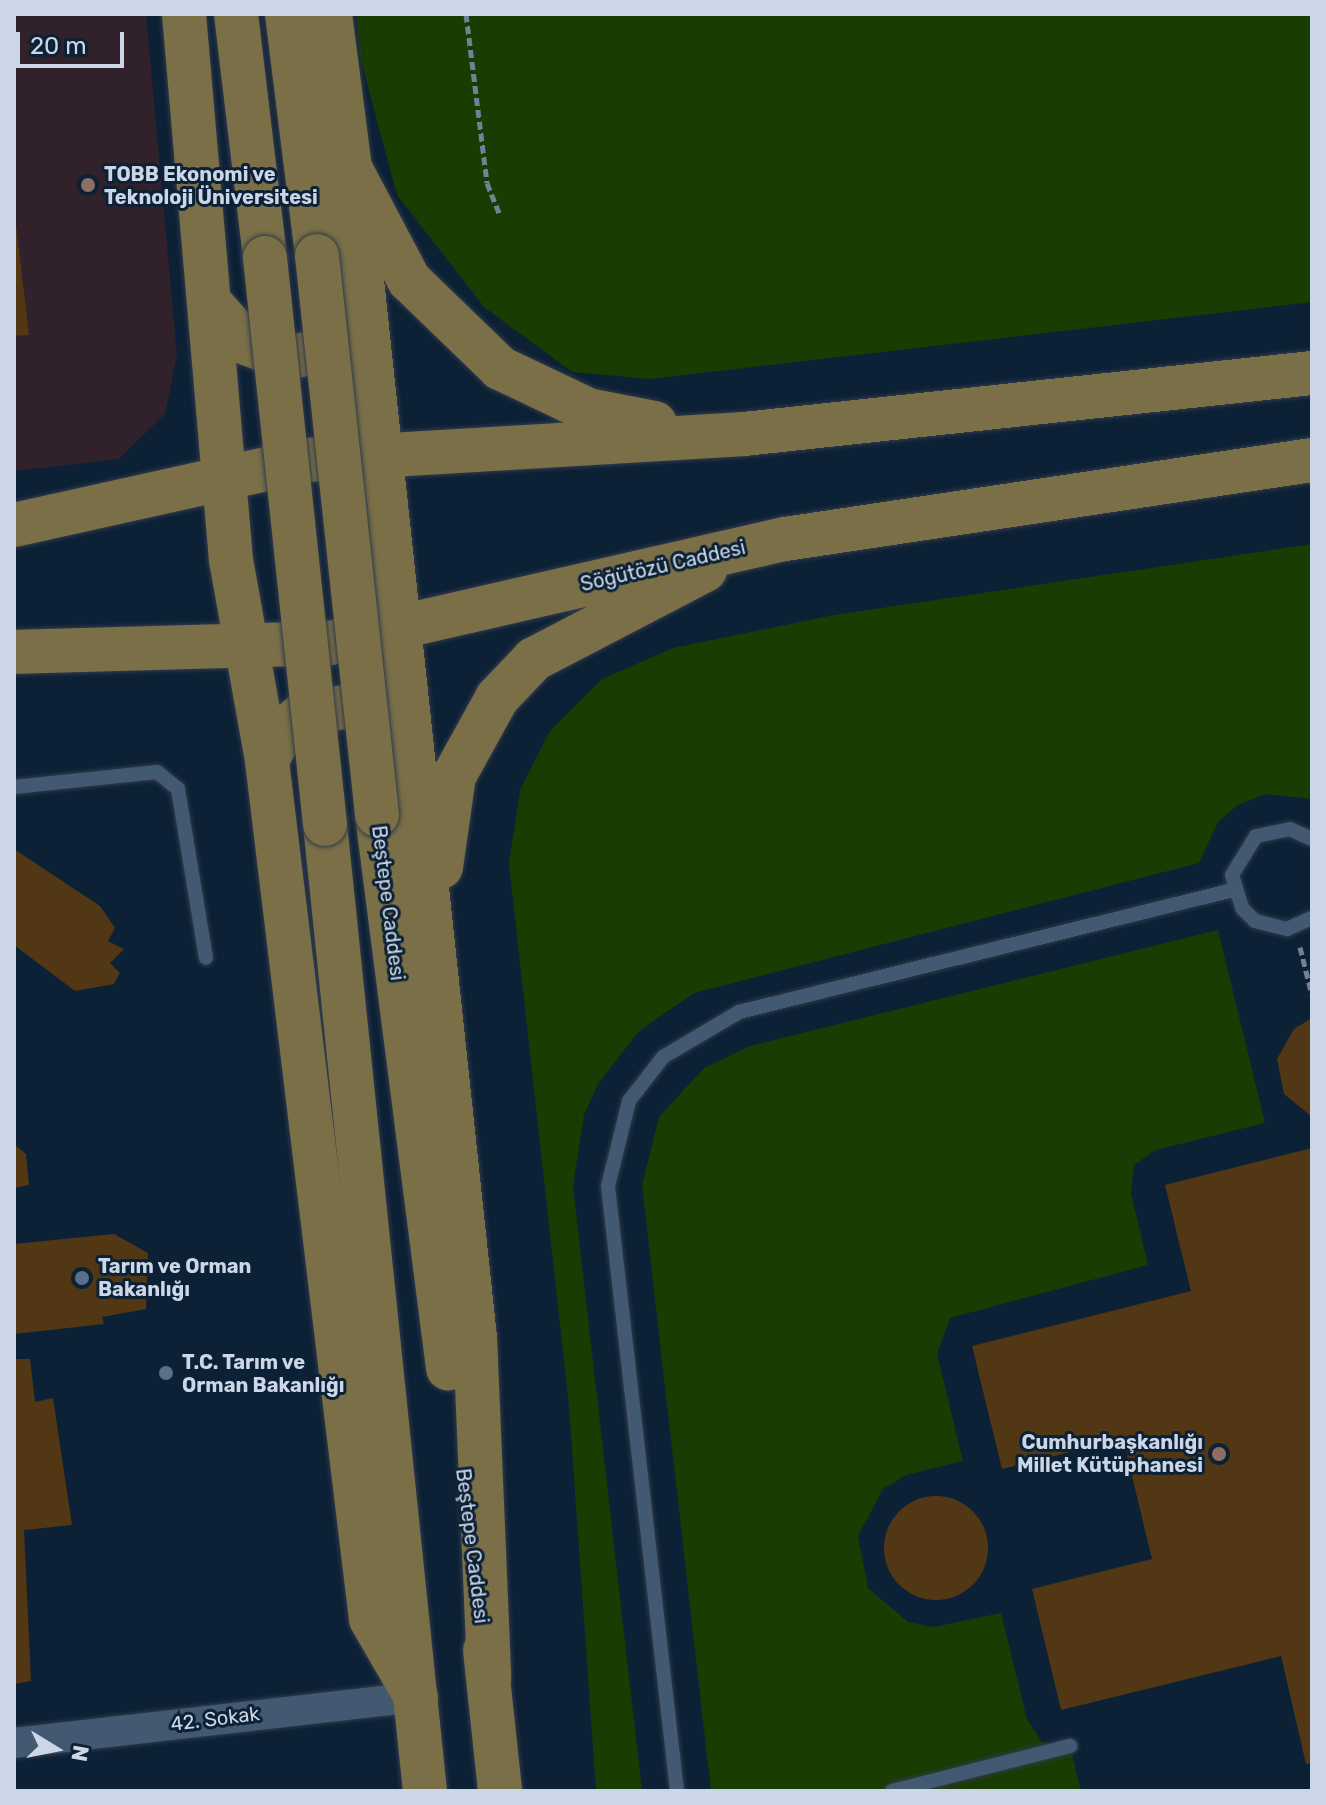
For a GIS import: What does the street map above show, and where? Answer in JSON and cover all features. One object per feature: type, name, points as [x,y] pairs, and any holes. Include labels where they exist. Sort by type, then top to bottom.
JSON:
[{"type":"main road","points":[[184,14],[242,646],[267,761],[371,1619],[416,1697]]},
{"type":"main road","points":[[236,14],[265,258],[425,1791]]},
{"type":"main road","name":"Beştepe Caddesi","points":[[287,14],[317,256],[377,815],[489,1678],[500,1791]]},
{"type":"main road","points":[[330,14],[383,456],[475,1337],[489,1678]]},
{"type":"main road","points":[[350,168],[409,280],[500,368],[588,410],[744,434]]},
{"type":"main road","points":[[211,304],[246,343],[287,358],[338,347],[358,324],[364,292]]},
{"type":"main road","points":[[14,525],[224,473],[383,456],[744,434],[1312,373]]},
{"type":"main road","name":"Söğütözü Caddesi","points":[[14,652],[242,646],[402,632],[754,545],[1312,460]]},
{"type":"main road","points":[[432,933],[454,776],[497,698],[534,659],[754,545]]},
{"type":"main road","points":[[267,761],[282,731],[341,702],[386,711],[411,745]]},
{"type":"street","name":"42. Sokak","points":[[14,1743],[416,1697]]},
{"type":"lane","points":[[14,787],[157,772],[178,789],[206,958]]},
{"type":"lane","points":[[1312,839],[1290,829],[1256,836],[1236,860],[1233,890],[1255,921],[1295,927],[1312,918]]},
{"type":"lane","points":[[677,1791],[608,1186],[629,1101],[663,1057],[739,1012],[1233,890]]},
{"type":"lane","points":[[892,1791],[1070,1746]]},
{"type":"path","points":[[466,14],[487,183],[500,216]]},
{"type":"path","points":[[1295,927],[1312,995]]},
{"type":"shaded area","name":"TOBB Ekonomi ve Teknoloji Üniversitesi","points":[[14,14],[146,14],[177,355],[165,414],[119,459],[14,471]]},
{"type":"green space","points":[[356,14],[1312,14],[1312,302],[649,379],[572,372],[484,307],[397,195],[360,57]]},
{"type":"green space","points":[[1312,544],[1312,799],[1265,794],[1238,805],[1218,822],[1199,863],[694,993],[639,1031],[598,1084],[584,1115],[573,1186],[642,1791],[596,1791],[569,1406],[509,863],[520,790],[550,731],[602,679],[673,648],[834,615]]},
{"type":"green space","points":[[1218,930],[1265,1123],[1156,1150],[1134,1165],[1131,1193],[1148,1265],[950,1318],[937,1354],[963,1461],[906,1475],[883,1489],[858,1536],[868,1588],[908,1622],[934,1627],[1001,1613],[1027,1719],[1042,1742],[1070,1746],[1081,1791],[711,1791],[642,1185],[659,1117],[704,1068],[750,1046]]},
{"type":"building","points":[[14,207],[29,335],[14,336]]},
{"type":"building","points":[[14,849],[100,906],[115,928],[108,941],[124,949],[110,963],[120,973],[114,984],[75,991],[14,945]]},
{"type":"building","points":[[1312,1018],[1312,1117],[1284,1094],[1277,1059],[1294,1029]]},
{"type":"building","points":[[14,1144],[26,1154],[29,1185],[14,1188]]},
{"type":"building","name":"Cumhurbaşkanlığı Millet Kütüphanesi","points":[[1312,1148],[1312,1763],[1306,1764],[1281,1656],[1061,1710],[1032,1589],[1152,1559],[1123,1439],[1002,1469],[972,1346],[1191,1291],[1165,1185]]},
{"type":"building","name":"Tarım ve Orman Bakanlığı","points":[[114,1234],[148,1253],[146,1309],[102,1317],[104,1324],[14,1334],[14,1244]]},
{"type":"building","points":[[14,1359],[30,1359],[35,1402],[53,1398],[72,1525],[24,1530],[31,1681],[14,1684]]},
{"type":"building","points":[[936,1496],[956,1500],[973,1511],[984,1528],[988,1548],[984,1568],[973,1585],[956,1596],[936,1600],[916,1596],[899,1585],[888,1568],[884,1548],[888,1528],[899,1511],[916,1500]]},
{"type":"place","name":"TOBB Ekonomi ve Teknoloji Üniversitesi","points":[[88,185]]},
{"type":"place","name":"Tarım ve Orman Bakanlığı","points":[[82,1278]]},
{"type":"place","name":"T.C. Tarım ve Orman Bakanlığı","points":[[166,1373]]},
{"type":"place","name":"Cumhurbaşkanlığı Millet Kütüphanesi","points":[[1219,1454]]}]
